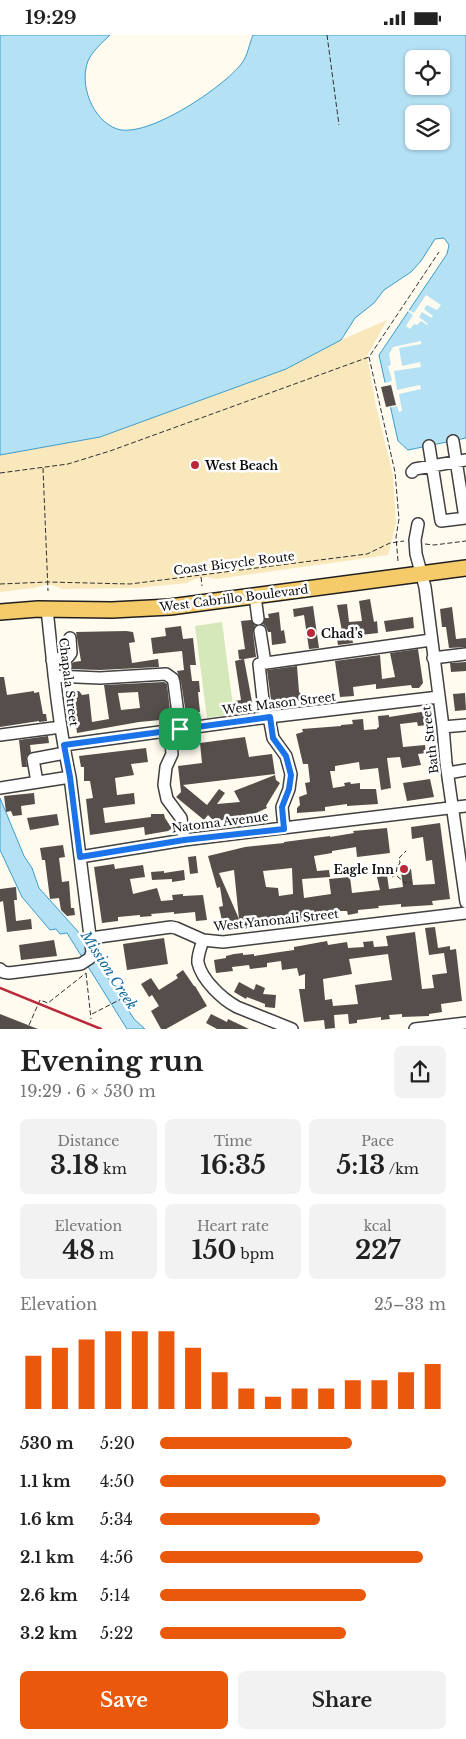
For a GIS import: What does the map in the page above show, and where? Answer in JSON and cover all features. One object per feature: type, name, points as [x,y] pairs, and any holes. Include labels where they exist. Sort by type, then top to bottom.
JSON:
[{"type":"main road","name":"West Cabrillo Boulevard","points":[[0,612],[47,609],[143,609],[466,569]]},
{"type":"street","points":[[429,446],[441,521],[465,518],[461,461],[453,441]]},
{"type":"street","points":[[412,471],[461,461]]},
{"type":"street","name":"Bath Street","points":[[418,524],[415,540],[417,560],[422,575],[466,902]]},
{"type":"street","points":[[255,596],[258,619]]},
{"type":"street","name":"Chapala Street","points":[[47,609],[54,676],[64,749],[70,777],[92,942]]},
{"type":"street","points":[[260,631],[265,663]]},
{"type":"street","points":[[52,660],[68,657],[71,653],[70,639]]},
{"type":"street","points":[[284,829],[282,807],[289,789],[291,775],[286,756],[273,738],[267,717],[259,664],[431,640]]},
{"type":"street","points":[[433,658],[466,654]]},
{"type":"street","points":[[54,676],[100,679],[166,674],[173,679],[175,730],[172,754],[166,767],[164,785],[167,799],[181,818],[184,840]]},
{"type":"street","name":"West Mason Street","points":[[37,782],[34,759],[64,749],[267,717],[439,697]]},
{"type":"street","points":[[443,727],[466,725]]},
{"type":"street","points":[[0,735],[61,727]]},
{"type":"street","points":[[448,773],[466,770]]},
{"type":"street","points":[[0,788],[70,777]]},
{"type":"street","name":"Natoma Avenue","points":[[80,857],[184,840],[466,806]]},
{"type":"street","name":"West Yanonali Street","points":[[92,942],[171,927],[203,940],[223,942],[466,913]]},
{"type":"street","points":[[203,940],[199,965],[215,991],[237,1007],[292,1029]]},
{"type":"street","points":[[2,970],[12,973],[86,969],[91,956],[92,942]]},
{"type":"street","points":[[415,1029],[466,1023]]},
{"type":"path","points":[[327,35],[339,125]]},
{"type":"path","points":[[0,473],[68,464],[110,451],[369,357],[438,252]]},
{"type":"path","points":[[369,357],[395,471],[400,519],[396,542],[398,561]]},
{"type":"path","points":[[43,468],[48,591]]},
{"type":"path","name":"Coast Bicycle Route","points":[[0,584],[48,582],[130,584],[368,554],[396,542],[415,540],[434,545],[466,541]]},
{"type":"path","points":[[200,576],[202,586]]},
{"type":"path","points":[[396,875],[400,858],[406,851]]},
{"type":"path","points":[[392,877],[396,875]]},
{"type":"path","points":[[396,875],[405,883],[411,883]]},
{"type":"path","points":[[86,969],[91,1019]]},
{"type":"path","points":[[29,1025],[40,1000],[48,1003],[86,969]]},
{"type":"path","points":[[91,1015],[129,995]]},
{"type":"green space","points":[[222,622],[234,714],[207,718],[195,626]]},
{"type":"sand","name":"West Beach","points":[[387,320],[367,356],[376,406],[393,475],[396,523],[388,555],[216,579],[207,577],[195,579],[187,583],[137,588],[62,589],[53,585],[44,585],[0,592],[0,455],[100,437],[286,369],[341,340]]},
{"type":"water","points":[[0,35],[110,35],[95,50],[88,61],[85,80],[87,90],[94,110],[101,118],[117,129],[130,130],[165,119],[184,109],[219,85],[242,63],[246,57],[253,35],[466,35],[466,438],[408,450],[398,441],[379,355],[447,254],[449,245],[444,238],[435,239],[421,261],[411,272],[384,290],[374,303],[355,318],[341,340],[286,369],[100,437],[0,455]]},
{"type":"water","points":[[0,798],[24,856],[32,868],[39,888],[82,936],[134,1019],[145,1029],[127,1029],[67,933],[60,934],[56,929],[50,930],[22,897],[0,850]]},
{"type":"pier","points":[[426,295],[441,305],[437,310],[427,305],[424,309],[433,316],[432,318],[422,312],[419,317],[428,324],[421,321],[417,325],[414,324],[410,329],[406,326],[413,315],[406,310],[414,313]]},
{"type":"pier","points":[[421,341],[421,344],[399,348],[402,366],[420,362],[421,367],[394,371],[397,390],[420,385],[421,389],[399,394],[402,411],[399,412],[397,406],[388,408],[382,383],[392,380],[388,366],[391,365],[389,354],[393,347]]},
{"type":"building","points":[[391,385],[396,405],[386,407],[381,387]]},
{"type":"building","points":[[370,599],[374,622],[377,621],[378,633],[352,636],[353,643],[338,645],[337,639],[341,639],[340,631],[342,631],[337,605],[347,604],[349,622],[362,621],[359,601]]},
{"type":"building","name":"Chad’s","points":[[313,606],[319,648],[309,649],[304,615],[294,617],[293,609]]},
{"type":"building","points":[[452,607],[456,639],[466,638],[466,647],[449,648],[446,627],[442,627],[440,609]]},
{"type":"building","points":[[279,612],[281,631],[284,630],[286,643],[272,645],[271,632],[268,632],[263,624],[265,618],[269,618],[268,614]]},
{"type":"building","points":[[413,617],[414,628],[386,632],[384,621]]},
{"type":"building","points":[[251,620],[255,626],[253,632],[256,657],[244,659],[253,707],[236,710],[235,701],[241,700],[235,661],[243,659],[239,659],[238,650],[245,649],[241,621]]},
{"type":"building","points":[[181,626],[183,639],[193,638],[196,665],[190,665],[192,681],[199,681],[200,692],[198,692],[200,712],[186,714],[181,682],[177,671],[184,670],[182,651],[153,654],[151,638],[166,636],[165,628]]},
{"type":"building","points":[[76,632],[133,632],[135,642],[129,643],[132,663],[158,659],[159,667],[100,670],[69,669],[68,665],[81,661]]},
{"type":"building","points":[[418,649],[423,683],[419,688],[412,688],[411,685],[376,689],[376,684],[353,687],[354,696],[340,697],[335,661],[380,655],[382,679],[395,677],[390,653]]},
{"type":"building","points":[[466,662],[466,671],[451,672],[450,663]]},
{"type":"building","points":[[297,666],[299,692],[303,696],[302,698],[299,701],[296,698],[283,700],[284,705],[272,707],[267,670]]},
{"type":"building","points":[[0,677],[4,677],[7,695],[39,692],[43,714],[46,714],[47,721],[0,727]]},
{"type":"building","points":[[164,682],[167,684],[171,719],[139,722],[77,733],[72,692],[79,691],[82,695],[89,694],[92,722],[109,719],[104,685]],"holes":[[[138,692],[140,708],[121,710],[118,693]]]},
{"type":"building","points":[[465,693],[466,710],[455,711],[453,694]]},
{"type":"building","points":[[421,712],[427,715],[428,725],[418,726],[417,722],[400,724],[403,747],[425,745],[426,753],[418,754],[421,765],[402,768],[400,757],[387,758],[391,788],[381,790],[378,768],[360,770],[359,762],[335,766],[335,771],[330,771],[333,788],[345,786],[344,783],[360,783],[360,789],[376,789],[378,804],[347,806],[347,804],[325,807],[325,811],[297,813],[297,808],[300,805],[299,797],[307,794],[305,783],[310,782],[308,764],[303,764],[296,734],[303,732],[302,729],[341,726],[353,724],[352,720],[363,719],[364,730],[377,729],[379,727],[378,716],[389,715],[389,717]]},
{"type":"building","points":[[48,736],[49,743],[30,745],[31,752],[26,757],[27,767],[22,767],[19,740]]},
{"type":"building","points":[[245,737],[249,757],[272,754],[275,774],[183,785],[207,805],[219,789],[225,793],[217,804],[240,802],[234,791],[275,775],[276,780],[280,783],[266,806],[267,808],[245,818],[214,821],[208,815],[204,820],[176,797],[181,792],[178,766],[202,763],[200,743]]},
{"type":"building","points":[[146,748],[148,762],[131,764],[134,775],[115,778],[117,795],[134,793],[135,804],[103,808],[105,823],[151,817],[151,814],[164,814],[171,829],[145,835],[144,827],[90,835],[86,799],[93,798],[90,781],[84,781],[84,767],[81,767],[79,756]]},
{"type":"building","points":[[430,779],[434,797],[407,801],[403,783]]},
{"type":"building","points":[[34,793],[35,804],[21,806],[22,815],[13,816],[11,811],[6,812],[4,796]]},
{"type":"building","points":[[57,814],[59,825],[30,830],[27,818]]},
{"type":"building","points":[[440,823],[450,899],[432,901],[433,905],[401,907],[401,904],[378,906],[379,908],[358,910],[358,913],[348,915],[347,911],[325,911],[326,916],[307,920],[250,923],[251,928],[224,930],[219,907],[223,906],[220,887],[217,888],[208,856],[245,847],[330,837],[354,833],[353,831],[387,828],[390,853],[357,857],[356,847],[314,856],[317,871],[329,870],[330,877],[302,879],[304,898],[331,894],[329,879],[350,877],[352,893],[380,890],[377,877],[387,875],[389,889],[403,887],[401,871],[411,869],[413,885],[435,884],[432,860],[426,861],[423,837],[412,839],[411,827]],"holes":[[[292,868],[293,894],[279,896],[278,888],[266,887],[263,871]],[[234,870],[239,919],[219,873]]]},
{"type":"building","points":[[63,845],[65,857],[59,858],[62,882],[69,881],[71,908],[74,908],[75,915],[67,916],[61,910],[59,898],[50,899],[45,860],[42,860],[40,848]]},
{"type":"building","points":[[196,856],[198,873],[190,874],[188,857]]},
{"type":"building","points":[[114,864],[115,869],[143,865],[145,877],[130,879],[133,894],[157,888],[161,901],[173,900],[172,895],[203,895],[207,920],[196,921],[195,912],[174,914],[174,912],[151,914],[152,916],[118,917],[118,921],[102,923],[94,867]]},
{"type":"building","points":[[184,870],[185,880],[172,882],[172,879],[152,880],[151,872],[164,871],[164,873]]},
{"type":"building","points":[[16,887],[17,900],[14,900],[16,921],[31,919],[32,929],[7,932],[3,901],[0,902],[0,889]]},
{"type":"building","points":[[435,927],[438,948],[450,946],[450,950],[456,949],[462,1001],[441,1004],[442,1012],[429,1014],[429,1016],[402,1017],[402,1014],[389,1015],[390,1019],[381,1020],[381,1017],[357,1020],[357,1023],[349,1024],[348,1014],[334,1015],[335,1028],[325,1029],[324,1020],[304,1022],[299,989],[305,989],[305,974],[299,976],[297,968],[282,970],[281,961],[267,963],[267,967],[250,969],[249,965],[232,967],[233,971],[216,973],[214,960],[226,958],[226,956],[234,954],[254,954],[254,956],[294,950],[294,947],[327,941],[328,945],[347,942],[348,948],[364,947],[363,942],[373,941],[374,947],[388,946],[386,936],[415,932],[422,989],[434,988],[432,975],[447,973],[444,953],[429,955],[425,928]],"holes":[[[388,954],[392,980],[355,985],[358,1004],[333,1006],[332,999],[325,1000],[323,979],[352,974],[349,959]]]},
{"type":"building","points":[[164,938],[168,964],[127,970],[123,944]]},
{"type":"building","points":[[54,940],[57,956],[21,960],[19,945]]},
{"type":"building","points":[[183,970],[207,1006],[166,1029],[161,1029],[151,1011],[159,1006],[152,995],[149,997],[141,984],[151,978],[159,990],[178,978],[176,975]]},
{"type":"building","points":[[239,982],[254,990],[256,984],[265,988],[263,994],[276,995],[275,1008],[265,1007],[265,1004],[247,997],[246,999],[234,992]]},
{"type":"building","points":[[0,1014],[38,1029],[0,1029]]},
{"type":"building","points":[[211,1014],[227,1022],[228,1019],[249,1029],[217,1029],[206,1023]]},
{"type":"railway","points":[[0,988],[101,1029]]},
{"type":"place","name":"West Beach","points":[[195,465]]},
{"type":"place","name":"Chad’s","points":[[311,633]]},
{"type":"place","name":"Eagle Inn","points":[[404,869]]},
{"type":"route","points":[[270,717],[273,738],[286,756],[291,775],[289,789],[282,807],[284,829],[184,840],[80,857],[64,745],[75,745],[180,729],[270,717]]},
{"type":"water label","name":"Mission Creek","points":[[109,970]]}]
